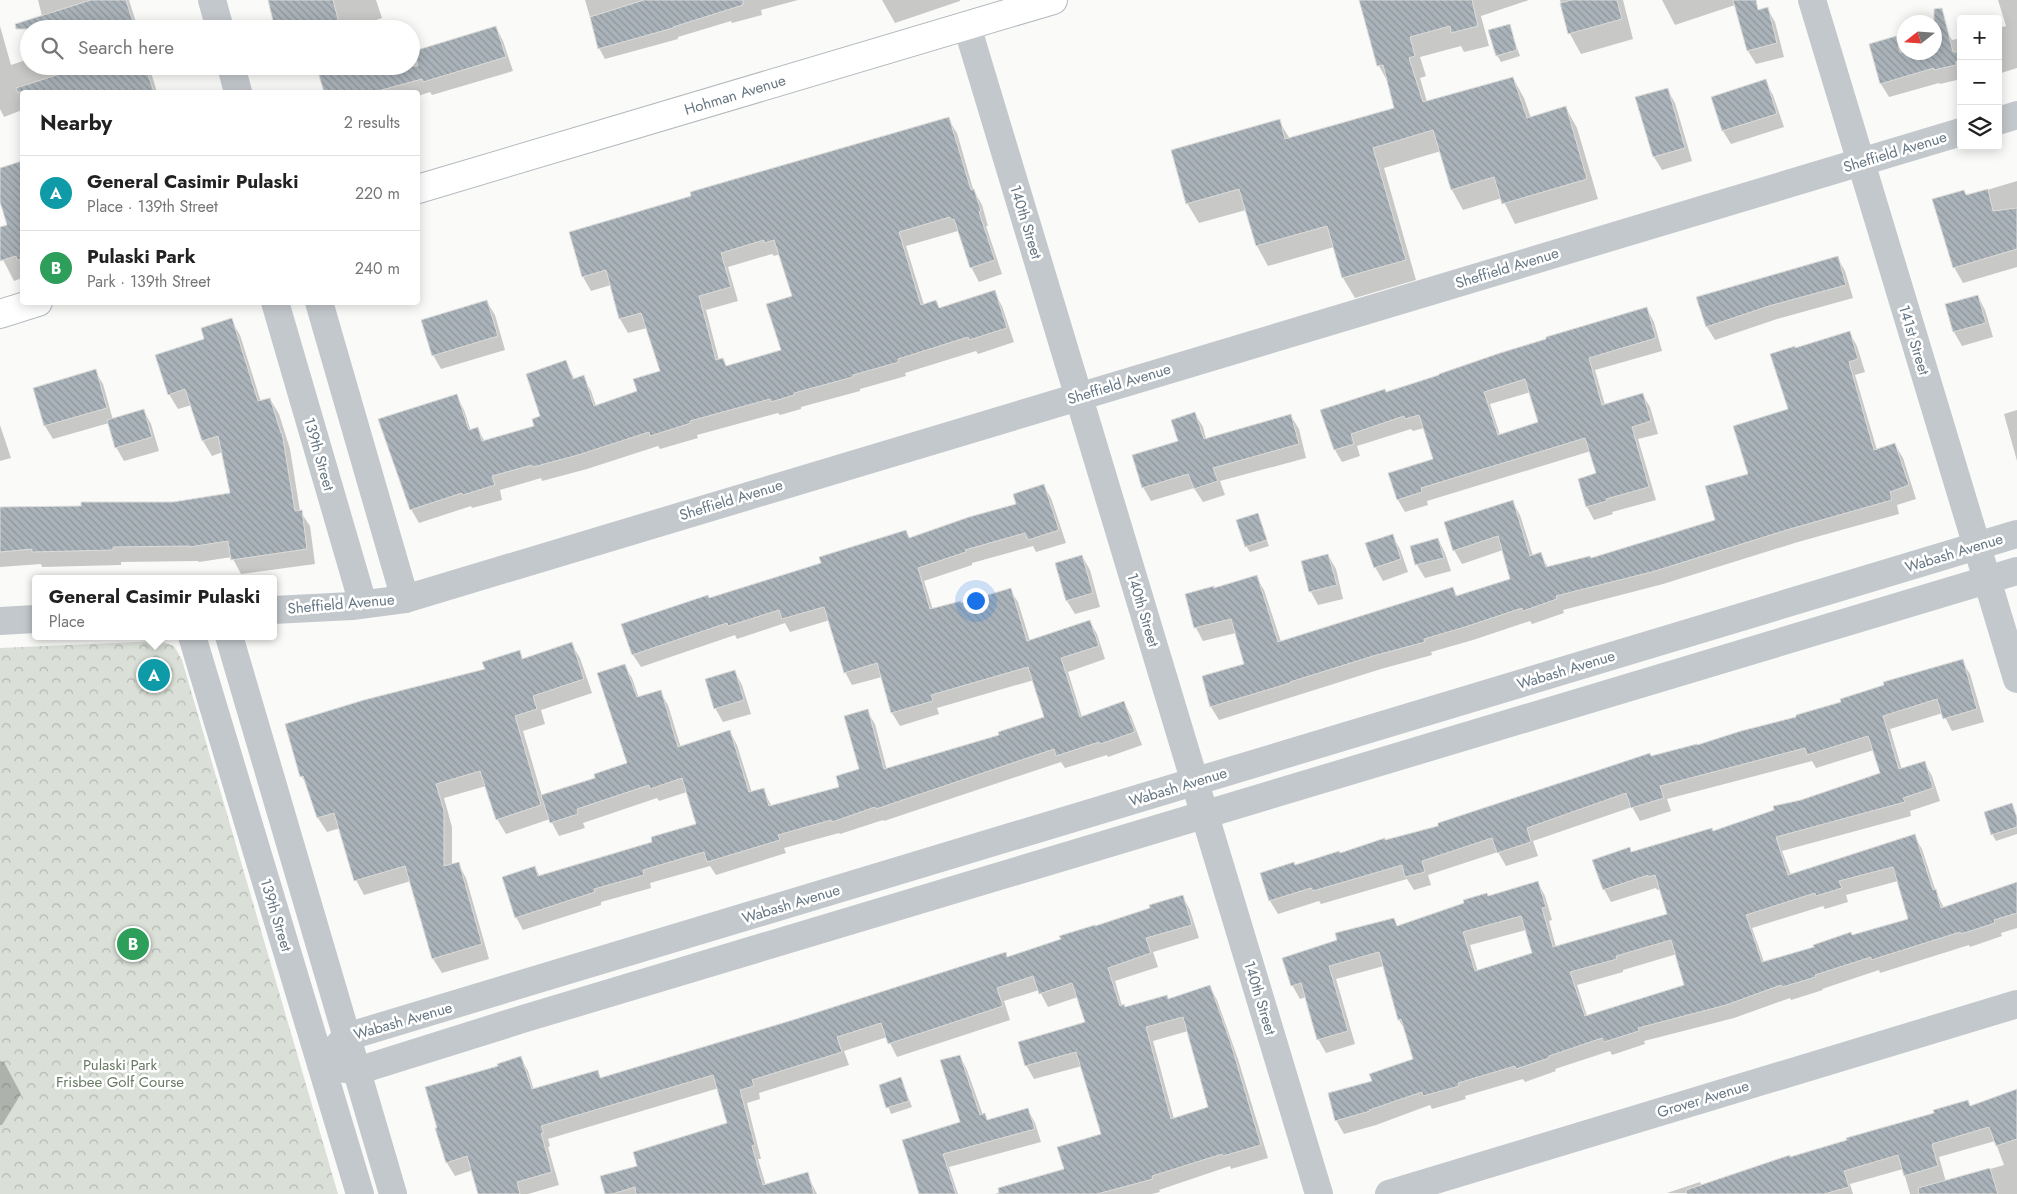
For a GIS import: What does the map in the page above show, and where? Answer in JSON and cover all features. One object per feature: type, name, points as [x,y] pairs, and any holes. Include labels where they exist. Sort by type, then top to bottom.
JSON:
[{"type":"main road","name":"Hohman Avenue","points":[[420,189],[967,26],[1021,4],[1053,0]]},
{"type":"main road","points":[[0,314],[28,305]]},
{"type":"street","points":[[212,0],[218,20]]},
{"type":"street","name":"141st Street","points":[[1812,0],[2017,679]]},
{"type":"street","name":"140th Street","points":[[967,26],[1319,1194]]},
{"type":"street","points":[[233,75],[237,90]]},
{"type":"street","points":[[2002,120],[2017,115]]},
{"type":"street","name":"Sheffield Avenue","points":[[277,610],[364,604],[405,599],[1957,133]]},
{"type":"street","name":"139th Street","points":[[276,305],[364,604]]},
{"type":"street","points":[[320,305],[405,599]]},
{"type":"street","name":"Wabash Avenue","points":[[321,1066],[346,1037],[2017,534]]},
{"type":"street","points":[[321,1066],[356,1071],[2017,571]]},
{"type":"street","points":[[0,621],[32,619]]},
{"type":"street","name":"139th Street","points":[[193,640],[360,1194]]},
{"type":"street","points":[[230,640],[393,1194]]},
{"type":"street","name":"Grover Avenue","points":[[1389,1194],[2017,1004]]},
{"type":"green space","name":"Pulaski Park Frisbee Golf Course","points":[[160,641],[174,646],[182,660],[338,1194],[0,1194],[0,648]]},
{"type":"building","points":[[91,0],[126,0],[132,20],[28,20]]},
{"type":"building","points":[[268,0],[333,0],[338,20],[273,20]]},
{"type":"building","points":[[644,0],[743,0],[743,5],[673,28],[598,49],[590,17]]},
{"type":"building","points":[[1359,0],[1472,0],[1478,26],[1451,33],[1450,26],[1410,37],[1415,56],[1409,58],[1423,102],[1513,77],[1527,118],[1566,106],[1587,179],[1502,204],[1494,177],[1451,190],[1433,130],[1373,148],[1406,260],[1342,278],[1327,226],[1256,246],[1239,189],[1186,204],[1171,150],[1280,119],[1285,139],[1394,108],[1383,65],[1377,66]]},
{"type":"building","points":[[1572,0],[1617,0],[1622,19],[1568,34],[1560,3]]},
{"type":"building","points":[[1733,0],[1756,0],[1758,10],[1768,7],[1777,43],[1747,51]]},
{"type":"building","points":[[1942,8],[1953,52],[1957,52],[1956,65],[1934,70],[1934,68],[1880,84],[1869,44],[1896,36],[1897,60],[1942,60],[1942,15],[1934,15],[1934,9]]},
{"type":"building","points":[[20,22],[20,29],[16,29],[15,24]]},
{"type":"building","points":[[1510,24],[1517,50],[1496,56],[1488,30]]},
{"type":"building","points":[[496,26],[506,57],[423,82],[422,79],[381,90],[323,90],[319,75],[420,75],[420,49]]},
{"type":"building","points":[[57,75],[148,75],[153,90],[20,90],[20,92],[17,92],[16,88]]},
{"type":"building","points":[[1766,79],[1777,114],[1722,131],[1711,97]]},
{"type":"building","points":[[1668,88],[1685,148],[1653,157],[1635,97]]},
{"type":"building","points":[[949,117],[971,190],[974,189],[981,211],[979,212],[995,260],[970,268],[954,219],[951,220],[950,217],[899,232],[921,305],[936,300],[939,308],[995,290],[1007,328],[969,340],[968,337],[898,359],[899,362],[794,393],[794,395],[771,402],[770,399],[690,421],[691,423],[650,436],[649,432],[578,455],[492,476],[495,485],[463,495],[462,493],[410,510],[378,419],[457,394],[469,430],[478,427],[482,441],[534,426],[532,419],[540,416],[526,374],[566,360],[573,379],[584,375],[594,406],[637,391],[633,379],[660,371],[641,313],[619,319],[606,270],[582,277],[569,232],[691,196],[690,192]],"holes":[[[764,240],[764,243],[774,240],[792,296],[766,304],[781,350],[726,366],[723,358],[716,360],[699,296],[731,287],[721,253]]]},
{"type":"building","points":[[20,162],[20,259],[17,260],[16,256],[0,261],[0,227],[7,225],[0,202],[0,168]]},
{"type":"building","points":[[1988,189],[1993,211],[2017,208],[2017,249],[1953,268],[1932,199],[1964,190],[1966,195]]},
{"type":"building","points":[[1838,256],[1846,285],[1769,306],[1706,327],[1696,297]]},
{"type":"building","points":[[1978,295],[1986,323],[1953,332],[1945,304]]},
{"type":"building","points":[[487,300],[498,336],[432,356],[421,320]]},
{"type":"building","points":[[1647,307],[1656,338],[1589,358],[1602,405],[1643,393],[1651,421],[1632,427],[1649,487],[1606,499],[1607,501],[1586,507],[1578,479],[1596,473],[1585,438],[1421,488],[1422,492],[1397,500],[1388,473],[1433,459],[1419,415],[1405,419],[1404,416],[1351,434],[1354,444],[1334,450],[1320,410],[1385,389],[1386,392],[1439,375],[1546,339],[1546,337]],"holes":[[[1525,379],[1538,422],[1498,435],[1484,392]]]},
{"type":"building","points":[[232,318],[258,401],[270,398],[282,433],[295,511],[302,510],[307,549],[231,560],[228,541],[189,547],[113,547],[113,550],[32,552],[32,549],[0,552],[0,507],[81,506],[81,502],[173,502],[230,493],[218,436],[202,441],[185,389],[168,395],[155,355],[204,339],[201,328]]},
{"type":"building","points":[[1850,331],[1858,359],[1849,362],[1874,450],[1895,443],[1909,485],[1890,492],[1892,500],[1655,571],[1556,596],[1557,599],[1523,611],[1522,608],[1424,639],[1425,642],[1373,656],[1210,707],[1202,676],[1244,664],[1231,619],[1194,628],[1185,594],[1214,586],[1214,588],[1257,575],[1278,642],[1453,587],[1456,596],[1510,579],[1498,536],[1453,551],[1444,522],[1513,500],[1530,556],[1541,552],[1546,567],[1590,556],[1591,558],[1715,520],[1705,486],[1748,474],[1733,426],[1788,409],[1770,354]]},
{"type":"building","points":[[96,369],[107,408],[44,426],[33,388]]},
{"type":"building","points":[[144,409],[152,437],[115,448],[107,420]]},
{"type":"building","points":[[1195,412],[1204,439],[1291,414],[1299,444],[1213,468],[1218,481],[1194,489],[1188,474],[1142,488],[1132,455],[1178,441],[1171,420]]},
{"type":"building","points":[[1044,484],[1059,530],[1028,540],[1025,533],[965,550],[966,552],[918,568],[930,609],[961,601],[961,603],[1011,588],[1027,641],[1090,620],[1099,646],[1061,658],[1080,717],[1124,701],[1135,732],[1056,756],[1054,749],[876,809],[875,807],[832,822],[831,820],[778,835],[780,840],[707,862],[704,852],[643,870],[644,875],[594,889],[595,892],[515,918],[502,877],[535,866],[538,876],[652,842],[651,837],[696,824],[682,778],[650,789],[649,785],[577,809],[578,814],[550,823],[541,795],[595,778],[594,774],[627,763],[597,673],[625,664],[637,697],[661,690],[678,747],[730,730],[749,792],[764,788],[769,806],[839,787],[836,776],[859,769],[844,716],[868,709],[884,769],[999,735],[998,732],[1044,717],[1028,667],[931,695],[933,701],[891,713],[877,663],[844,673],[824,607],[782,619],[779,610],[728,626],[727,623],[632,655],[621,624],[708,595],[709,598],[821,563],[819,557],[906,530],[909,538],[969,517],[1016,504],[1013,494]]},
{"type":"building","points":[[1258,513],[1267,540],[1245,547],[1236,520]]},
{"type":"building","points":[[1393,534],[1401,559],[1374,568],[1365,543]]},
{"type":"building","points":[[1438,538],[1444,558],[1415,565],[1410,546]]},
{"type":"building","points":[[1328,554],[1337,585],[1309,592],[1301,561]]},
{"type":"building","points":[[1082,555],[1093,593],[1066,601],[1055,563]]},
{"type":"building","points":[[572,642],[584,679],[533,696],[537,709],[515,716],[541,805],[496,820],[480,771],[436,784],[444,811],[444,866],[459,862],[482,944],[432,959],[405,866],[354,881],[334,813],[317,818],[303,776],[300,777],[285,724],[364,700],[485,669],[482,662],[520,650],[522,659]]},
{"type":"building","points":[[1963,659],[1977,709],[1943,719],[1937,699],[1883,716],[1899,769],[1925,761],[1933,788],[1903,798],[1905,802],[1776,837],[1788,875],[1915,834],[1933,890],[1936,889],[1941,908],[2017,882],[2017,913],[1994,920],[1995,923],[1961,934],[1960,932],[1871,960],[1871,957],[1815,975],[1816,977],[1782,987],[1781,985],[1726,1005],[1638,1028],[1639,1031],[1604,1042],[1602,1038],[1516,1069],[1515,1066],[1458,1083],[1459,1086],[1423,1096],[1422,1092],[1370,1111],[1335,1121],[1328,1093],[1372,1081],[1369,1074],[1413,1059],[1401,1019],[1398,1020],[1379,952],[1329,966],[1348,1031],[1317,1040],[1301,983],[1291,986],[1282,958],[1337,940],[1335,933],[1394,918],[1397,926],[1464,903],[1463,900],[1487,893],[1488,896],[1538,881],[1546,907],[1542,908],[1553,947],[1667,914],[1655,875],[1648,877],[1648,875],[1603,890],[1592,860],[1630,847],[1631,852],[1712,828],[1713,831],[1774,810],[1773,806],[1801,800],[1880,773],[1868,736],[1807,755],[1805,748],[1660,786],[1664,798],[1631,808],[1626,793],[1527,828],[1531,842],[1497,853],[1492,838],[1422,861],[1425,872],[1405,877],[1402,865],[1313,891],[1311,888],[1269,901],[1260,873],[1294,862],[1295,865],[1385,838],[1385,840],[1438,826],[1438,823],[1650,753],[1651,756],[1697,745],[1796,717],[1796,715],[1841,702],[1840,699],[1884,685],[1883,682]],"holes":[[[1893,867],[1908,919],[1852,935],[1851,932],[1813,945],[1814,947],[1762,962],[1746,915],[1815,893],[1816,896],[1842,888],[1839,881]],[[1521,916],[1532,953],[1475,971],[1463,932]],[[1671,940],[1684,985],[1585,1016],[1570,972],[1617,959],[1616,956]]]},
{"type":"building","points":[[735,670],[744,700],[714,709],[705,679]]},
{"type":"building","points":[[2012,803],[2017,818],[2017,827],[1991,835],[1984,812]]},
{"type":"building","points":[[1183,895],[1192,925],[1146,938],[1151,953],[1108,968],[1120,1006],[1124,1004],[1125,1007],[1167,995],[1168,999],[1210,985],[1231,1044],[1261,1145],[1223,1156],[1222,1154],[1152,1176],[1153,1179],[1097,1194],[999,1194],[998,1188],[1064,1169],[1057,1147],[1101,1134],[1076,1052],[1025,1066],[1018,1042],[1085,1022],[1072,983],[1039,994],[1033,976],[997,988],[1003,1006],[888,1044],[881,1023],[837,1037],[842,1052],[752,1080],[754,1086],[740,1090],[755,1145],[752,1146],[763,1185],[808,1172],[814,1194],[636,1194],[635,1187],[612,1194],[605,1194],[600,1176],[637,1166],[633,1152],[727,1123],[713,1075],[541,1126],[544,1133],[541,1133],[552,1172],[517,1182],[520,1194],[478,1194],[467,1156],[446,1163],[425,1087],[498,1066],[497,1064],[521,1056],[532,1089],[598,1070],[600,1078],[796,1019],[1006,952],[1007,957],[1061,939],[1059,936],[1150,908],[1149,905]],"holes":[[[1183,1017],[1208,1107],[1171,1119],[1146,1027]]]},
{"type":"building","points":[[960,1055],[980,1115],[985,1113],[987,1120],[1028,1108],[1035,1129],[943,1154],[956,1194],[919,1194],[902,1140],[960,1122],[940,1060]]},
{"type":"building","points":[[901,1077],[909,1101],[886,1108],[879,1085]]},
{"type":"building","points":[[2017,1089],[2017,1139],[1996,1146],[1989,1127],[1932,1144],[1938,1166],[1904,1176],[1898,1155],[1844,1171],[1849,1187],[1824,1194],[1687,1194],[1686,1190],[1790,1155],[1790,1157],[1847,1140],[1846,1138],[1934,1113],[1933,1110],[1968,1100],[1970,1106]]},
{"type":"building","points":[[1990,1168],[1998,1194],[1919,1194],[1918,1188]]},
{"type":"place","name":"General Casimir Pulaski","points":[[154,675]]},
{"type":"place","name":"Pulaski Park","points":[[133,944]]}]
